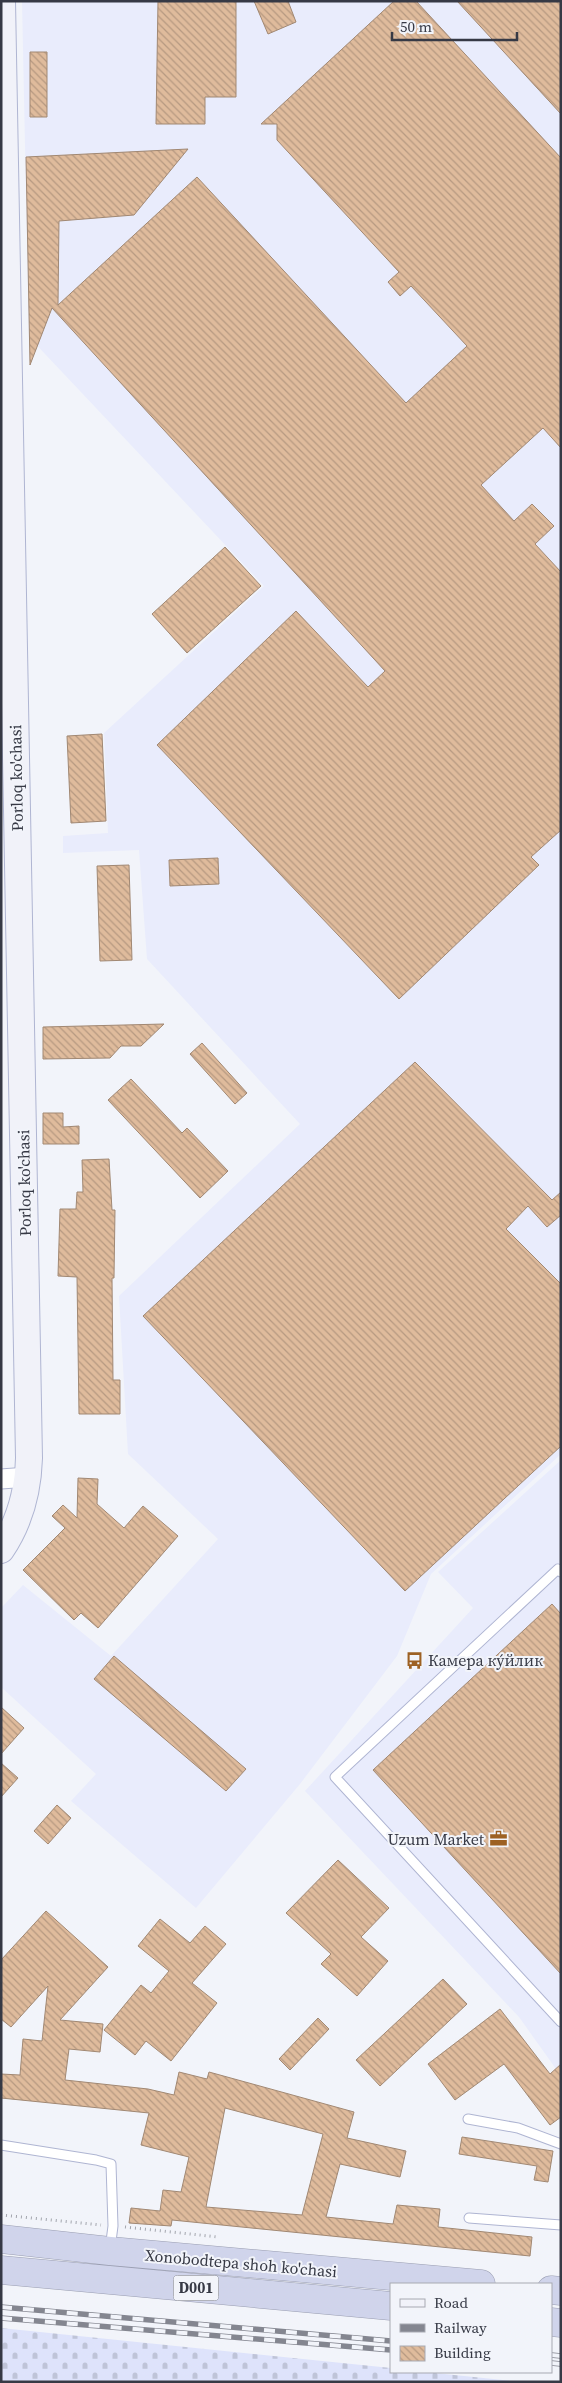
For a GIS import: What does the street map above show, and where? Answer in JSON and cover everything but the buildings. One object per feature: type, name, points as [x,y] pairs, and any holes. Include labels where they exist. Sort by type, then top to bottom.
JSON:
[{"type":"highway","name":"Xonobodtepa shoh ko'chasi","points":[[1,2239],[110,2252],[469,2283]]},
{"type":"highway","name":"Xonobodtepa shoh ko'chasi","points":[[1,2270],[390,2306]]},
{"type":"main road","name":"Porloq ko'chasi","points":[[1,1550],[17,1520],[28,1477],[4,260],[2,1]]},
{"type":"street","points":[[1,1479],[28,1477]]},
{"type":"lane","points":[[560,1569],[335,1777],[561,2022]]},
{"type":"lane","points":[[468,2119],[518,2128],[561,2144]]},
{"type":"lane","points":[[1,2145],[96,2160],[110,2164],[114,2226],[110,2252]]},
{"type":"lane","points":[[469,2218],[561,2225]]},
{"type":"shaded area","points":[[22,1],[561,1],[561,1454],[431,1574],[397,1656],[300,1784],[196,1908],[71,1801],[96,1774],[1,1687],[1,1608],[23,1585],[111,1656],[218,1539],[128,1454],[119,1296],[300,1124],[147,959],[139,850],[63,853],[63,836],[108,833],[104,733],[264,586],[29,337]]},
{"type":"shaded area","points":[[561,1460],[561,2076],[519,2017],[305,1791],[473,1608],[438,1572]]},
{"type":"green space","points":[[1,2328],[390,2368],[390,2373],[435,2373],[521,2382],[1,2382]]},
{"type":"railway","points":[[1,2307],[390,2341]]},
{"type":"railway","points":[[1,2318],[390,2350]]},
{"type":"railway","points":[[552,2355],[561,2356]]},
{"type":"railway","points":[[552,2363],[561,2364]]},
{"type":"place","name":"Камера ку́йлик","points":[[414,1660]]},
{"type":"place","name":"Uzum Market","points":[[498,1839]]}]
